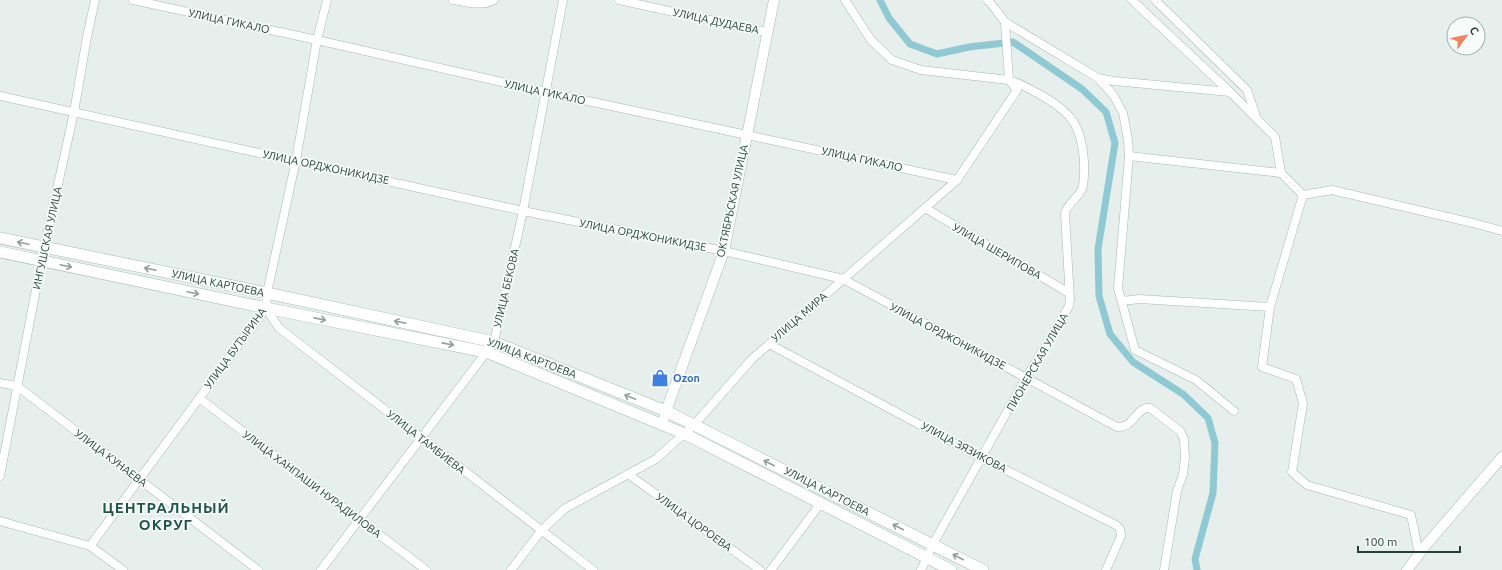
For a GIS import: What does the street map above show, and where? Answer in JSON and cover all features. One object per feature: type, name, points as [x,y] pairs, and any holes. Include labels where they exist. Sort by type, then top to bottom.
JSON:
[{"type":"main road","name":"УЛИЦА КАРТОЕВА","points":[[0,238],[494,342],[666,411],[983,570]]},
{"type":"main road","name":"УЛИЦА КАРТОЕВА","points":[[0,252],[266,308],[486,352],[685,434],[951,570]]},
{"type":"street","name":"ИНГУШСКАЯ УЛИЦА","points":[[0,476],[44,248],[74,112],[95,0]]},
{"type":"street","name":"УЛИЦА ГИКАЛО","points":[[133,0],[546,92],[957,180]]},
{"type":"street","name":"УЛИЦА БУТЫРИНА","points":[[90,546],[266,308],[267,293],[296,160],[317,40],[327,0]]},
{"type":"street","points":[[453,0],[476,4],[491,2],[494,0]]},
{"type":"street","name":"УЛИЦА БЕКОВА","points":[[321,570],[494,342],[523,211],[563,0]]},
{"type":"street","name":"УЛИЦА ДУДАЕВА","points":[[619,0],[766,32]]},
{"type":"street","name":"ОКТЯБРЬСКАЯ УЛИЦА","points":[[662,425],[724,251],[766,32],[774,0]]},
{"type":"street","points":[[845,0],[871,40],[892,60],[920,70],[1009,80]]},
{"type":"street","points":[[1132,0],[1230,92],[1275,137],[1282,174],[1303,195]]},
{"type":"street","points":[[1154,0],[1247,90],[1257,118]]},
{"type":"street","points":[[992,2],[996,12],[1005,22],[1098,78],[1114,82],[1230,92]]},
{"type":"street","name":"УЛИЦА МИРА","points":[[511,570],[541,532],[564,509],[656,459],[685,434],[752,359],[957,180],[1017,90],[1009,80],[1005,22]]},
{"type":"street","points":[[1098,78],[1114,96],[1123,113],[1128,140],[1129,156],[1118,288],[1135,350],[1196,380],[1234,410]]},
{"type":"street","name":"ПИОНЕРСКАЯ УЛИЦА","points":[[921,570],[933,544],[1026,378],[1069,306],[1070,300],[1065,213],[1066,209],[1082,189],[1084,182],[1082,143],[1078,129],[1071,117],[1056,104],[1018,82],[1009,80]]},
{"type":"street","name":"УЛИЦА ОРДЖОНИКИДЗЕ","points":[[0,96],[523,211],[724,251],[843,279],[1117,427],[1124,428],[1142,410],[1150,408],[1183,435],[1185,458],[1183,474],[1177,491],[1164,566]]},
{"type":"street","points":[[1129,156],[1282,174]]},
{"type":"street","points":[[1303,195],[1332,190],[1502,231]]},
{"type":"street","points":[[1303,195],[1270,307],[1262,367],[1296,379],[1303,403],[1292,472],[1307,485],[1411,515],[1419,554]]},
{"type":"street","name":"УЛИЦА ШЕРИПОВА","points":[[925,208],[1069,293]]},
{"type":"street","points":[[1122,301],[1139,299],[1270,307]]},
{"type":"street","name":"УЛИЦА ТАМБИЕВА","points":[[266,308],[279,328],[541,532],[593,570]]},
{"type":"street","name":"УЛИЦА ЗЯЗИКОВА","points":[[769,344],[982,458],[1116,525],[1120,529],[1121,536],[1106,570]]},
{"type":"street","name":"УЛИЦА КУНАЕВА","points":[[0,383],[17,386],[258,570]]},
{"type":"street","name":"УЛИЦА ХАНПАШИ НУРАДИЛОВА","points":[[199,398],[426,570]]},
{"type":"street","points":[[1407,570],[1502,457]]},
{"type":"street","name":"УЛИЦА ЦОРОЕВА","points":[[628,474],[760,570]]},
{"type":"street","points":[[771,570],[820,504]]},
{"type":"street","points":[[0,521],[90,546],[123,570]]},
{"type":"waterway","points":[[880,0],[889,18],[910,44],[937,54],[969,47],[1013,42],[1082,89],[1106,112],[1115,143],[1098,249],[1099,296],[1110,334],[1133,362],[1183,394],[1208,418],[1215,443],[1213,493],[1195,559],[1197,570]]},
{"type":"place","name":"Ozon","points":[[660,378]]},
{"type":"district","name":"ЦЕНТРАЛЬНЫЙ ОКРУГ","points":[[166,516]]}]
